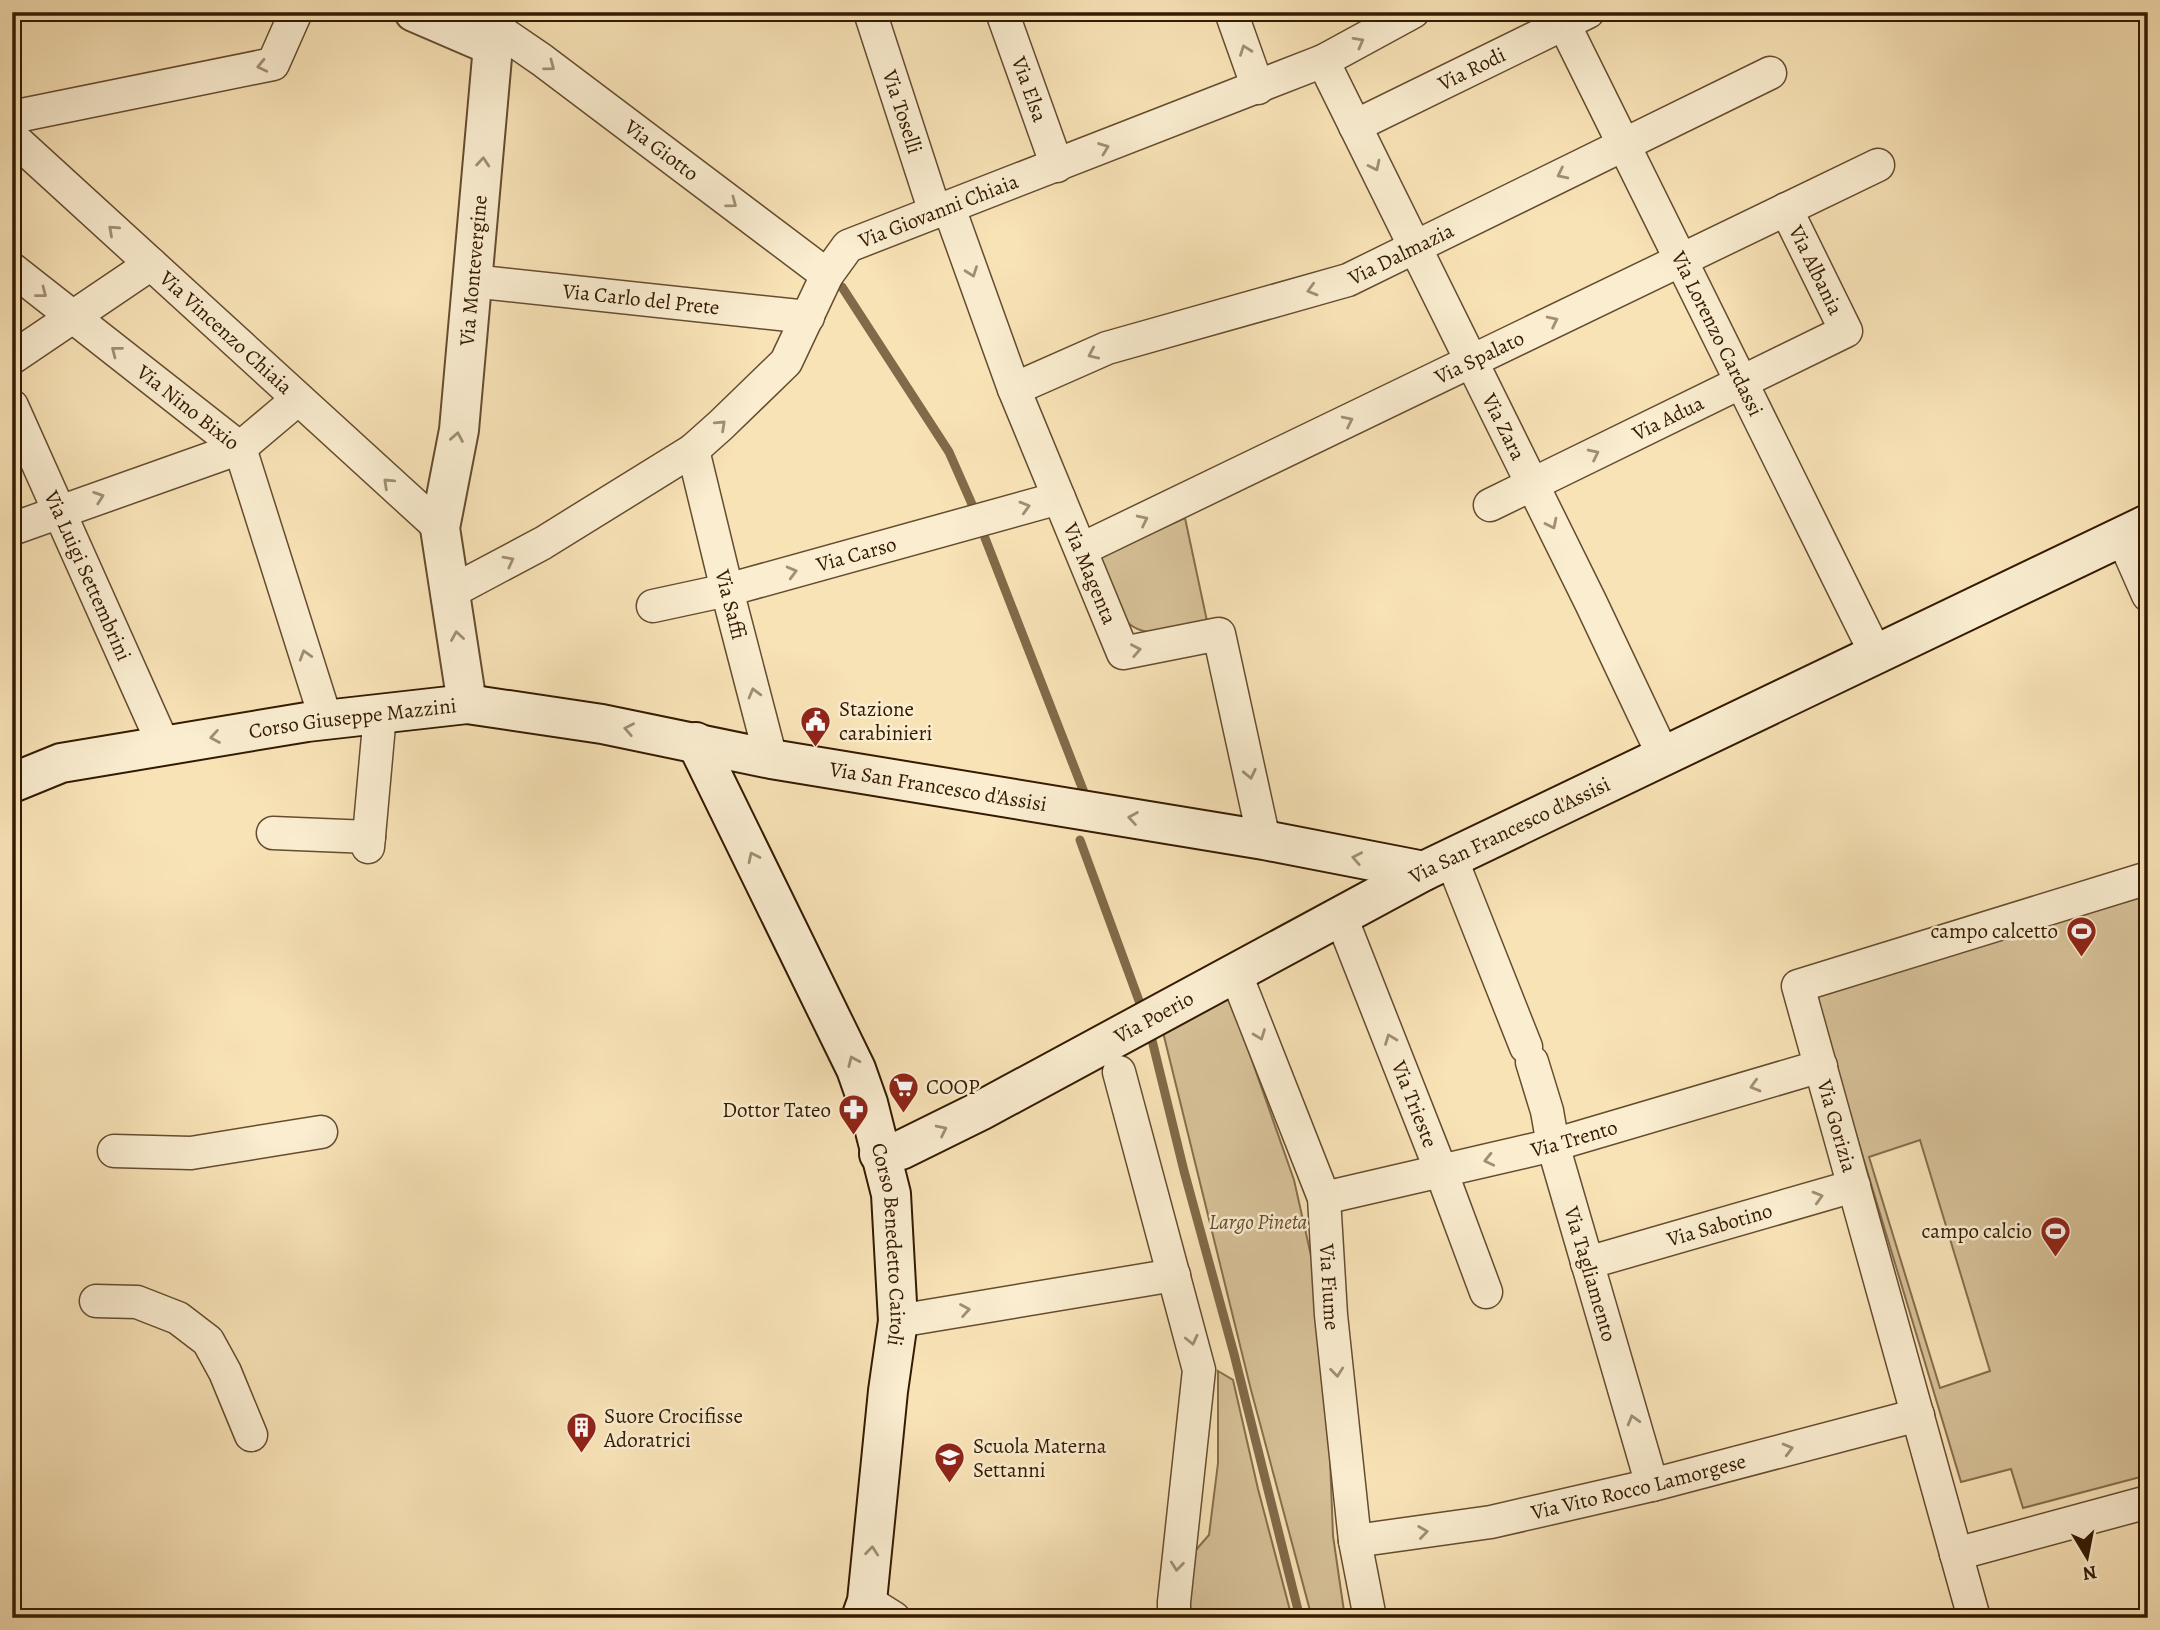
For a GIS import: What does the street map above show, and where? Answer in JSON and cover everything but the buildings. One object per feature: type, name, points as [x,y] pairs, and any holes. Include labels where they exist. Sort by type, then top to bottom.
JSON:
[{"type":"main road","points":[[414,12],[494,22]]},
{"type":"main road","name":"Via Montevergine","points":[[467,704],[440,528],[459,430],[494,22]]},
{"type":"main road","name":"Via San Francesco d'Assisi","points":[[696,741],[771,759],[1264,839],[1437,864],[2135,530]]},
{"type":"main road","name":"Corso Giuseppe Mazzini","points":[[12,783],[61,763],[326,720],[467,704],[696,741]]},
{"type":"main road","name":"Corso Benedetto Cairoli","points":[[696,741],[856,1069],[868,1103],[891,1194],[898,1321],[888,1391],[874,1612]]},
{"type":"main road","name":"Via Poerio","points":[[879,1154],[901,1150],[980,1111],[1437,864]]},
{"type":"street","points":[[12,117],[273,64],[296,12]]},
{"type":"street","name":"Via Toselli","points":[[870,12],[942,210]]},
{"type":"street","name":"Via Elsa","points":[[1002,12],[1058,166]]},
{"type":"street","points":[[1231,12],[1258,88]]},
{"type":"street","name":"Via Giovanni Chiaia","points":[[449,593],[543,543],[693,450],[786,362],[827,275],[848,246],[1323,61],[1404,14]]},
{"type":"street","name":"Via Rodi","points":[[1355,126],[1570,16]]},
{"type":"street","name":"Via Lorenzo Cardassi","points":[[1570,16],[1623,144],[1876,653]]},
{"type":"street","name":"Via Giotto","points":[[494,22],[827,275]]},
{"type":"street","name":"Via Zara","points":[[1323,61],[1664,757]]},
{"type":"street","name":"Via Dalmazia","points":[[1014,389],[1107,348],[1348,280],[1770,73]]},
{"type":"street","name":"Via Vincenzo Chiaia","points":[[18,154],[151,264],[440,528]]},
{"type":"street","name":"Via Spalato","points":[[1082,549],[1878,165]]},
{"type":"street","name":"Via Albania","points":[[1786,209],[1846,331]]},
{"type":"street","name":"Via Magenta","points":[[942,210],[1123,653],[1219,635],[1264,839]]},
{"type":"street","points":[[12,358],[151,264]]},
{"type":"street","name":"Via Nino Bixio","points":[[12,269],[240,448],[326,720]]},
{"type":"street","name":"Via Carlo del Prete","points":[[472,281],[808,317]]},
{"type":"street","name":"Via Adua","points":[[1490,505],[1846,331]]},
{"type":"street","points":[[12,529],[240,448],[298,399]]},
{"type":"street","name":"Via Luigi Settembrini","points":[[12,406],[164,746]]},
{"type":"street","name":"Via Saffi","points":[[693,450],[771,759]]},
{"type":"street","name":"Via Carso","points":[[653,607],[727,590],[1059,498]]},
{"type":"street","points":[[2135,530],[2148,595]]},
{"type":"street","points":[[273,832],[369,842],[380,714]]},
{"type":"street","name":"Via Tagliamento","points":[[1437,864],[1529,1055],[1652,1485]]},
{"type":"street","name":"Via Gorizia","points":[[1974,1618],[1798,986],[2148,878]]},
{"type":"street","name":"Via Trieste","points":[[1341,917],[1486,1292]]},
{"type":"street","name":"Via Fiume","points":[[1235,972],[1324,1198],[1331,1315],[1355,1541],[1370,1618]]},
{"type":"street","name":"Via Trento","points":[[1324,1198],[1553,1145],[1821,1066]]},
{"type":"street","points":[[1119,1072],[1199,1370],[1174,1618]]},
{"type":"street","points":[[114,1151],[191,1153],[321,1132]]},
{"type":"street","name":"Via Sabotino","points":[[1587,1263],[1854,1186]]},
{"type":"street","points":[[898,1321],[1174,1275]]},
{"type":"street","points":[[96,1301],[137,1302],[178,1318],[208,1341],[226,1372],[251,1434]]},
{"type":"street","name":"Via Vito Rocco Lamorgese","points":[[1355,1541],[1491,1522],[1652,1485],[1918,1415]]},
{"type":"street","points":[[1956,1554],[2148,1502]]},
{"type":"green space","points":[[1185,518],[1207,621],[1165,631],[1139,630],[1129,624],[1115,605],[1097,557]]},
{"type":"green space","name":"campo calcio","points":[[2148,893],[2148,1475],[2023,1508],[2011,1469],[1961,1482],[1814,995]],"holes":[[[1920,1140],[1990,1371],[1940,1388],[1869,1157]]]},
{"type":"green space","name":"Largo Pineta","points":[[1228,992],[1294,1180],[1319,1291],[1327,1378],[1333,1536],[1345,1618],[1312,1618],[1251,1390],[1161,1024]]},
{"type":"green space","points":[[1218,1371],[1233,1380],[1292,1618],[1188,1618],[1195,1551],[1209,1535],[1218,1463]]},
{"type":"waterway","points":[[842,287],[949,452],[1085,795]]},
{"type":"waterway","points":[[1080,840],[1142,1009]]},
{"type":"waterway","points":[[1150,1032],[1300,1618]]},
{"type":"place","name":"Stazione carabinieri","points":[[816,748]]},
{"type":"place","name":"campo calcetto","points":[[2081,958]]},
{"type":"place","name":"COOP","points":[[903,1114]]},
{"type":"place","name":"Dottor Tateo","points":[[854,1137]]},
{"type":"place","name":"campo calcio","points":[[2055,1258]]},
{"type":"place","name":"Suore Crocifisse Adoratrici","points":[[581,1455]]},
{"type":"place","name":"Scuola Materna Settanni","points":[[950,1485]]}]
